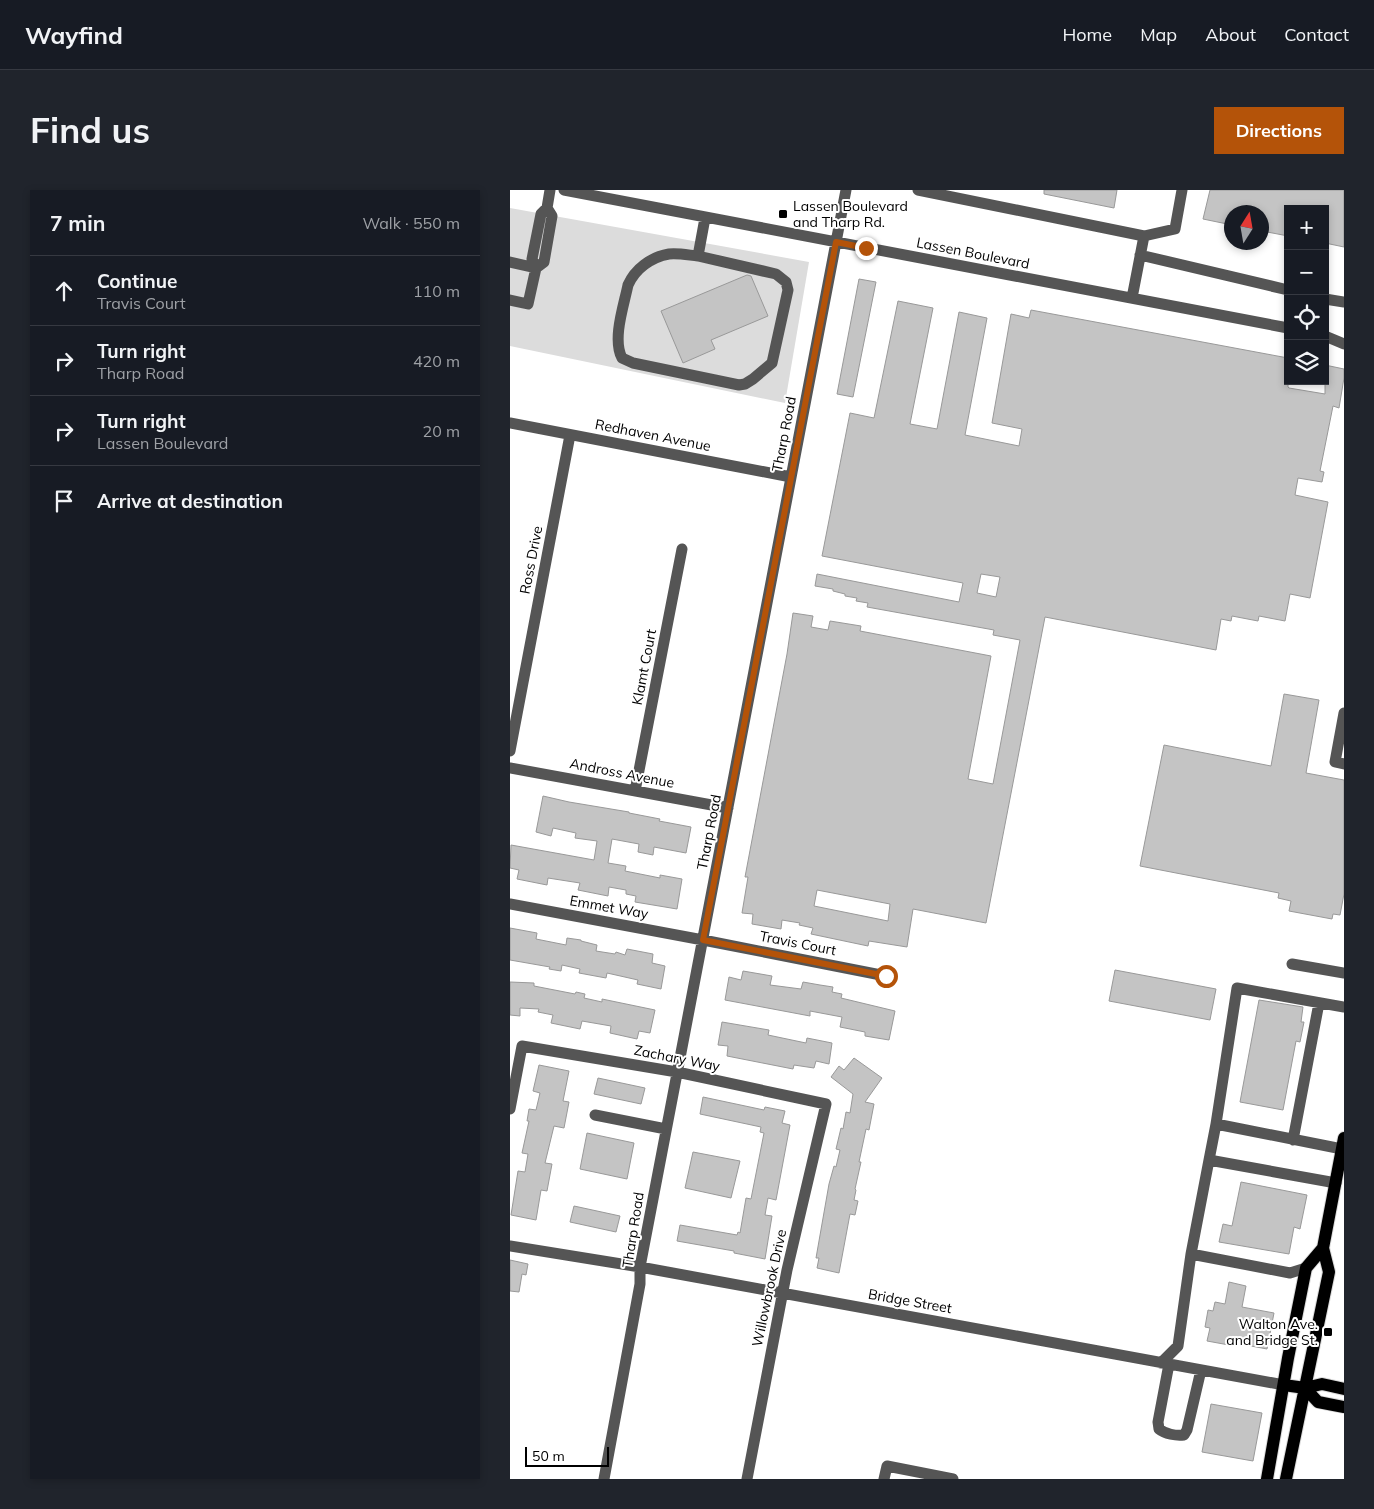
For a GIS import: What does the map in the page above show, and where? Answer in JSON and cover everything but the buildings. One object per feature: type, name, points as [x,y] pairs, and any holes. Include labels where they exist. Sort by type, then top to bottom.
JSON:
[{"type":"main road","points":[[1286,1479],[1329,1272],[1324,1248],[1343,1143]]},
{"type":"main road","points":[[1267,1479],[1306,1268],[1324,1248]]},
{"type":"main road","name":"Bridge Street","points":[[1284,1384],[1305,1388],[1322,1384],[1344,1388]]},
{"type":"main road","name":"Bridge Street","points":[[1305,1388],[1318,1402],[1344,1407]]},
{"type":"street","points":[[510,300],[528,304],[536,268],[532,259],[542,214],[547,208],[550,190]]},
{"type":"street","name":"Lassen Boulevard","points":[[564,190],[1284,327]]},
{"type":"street","name":"Tharp Road","points":[[604,1479],[640,1284],[640,1267],[666,1128],[846,190]]},
{"type":"street","points":[[918,190],[1144,236],[1175,229],[1182,190]]},
{"type":"street","points":[[698,256],[706,218]]},
{"type":"street","points":[[1132,298],[1144,236]]},
{"type":"street","points":[[671,254],[698,256],[776,274],[786,282],[788,290],[772,362],[761,374],[745,384],[739,385],[633,363],[622,358],[619,352],[619,334],[628,285],[636,272],[653,259],[662,256],[671,254]]},
{"type":"street","points":[[1140,255],[1284,289]]},
{"type":"street","points":[[510,262],[536,268]]},
{"type":"street","points":[[1329,300],[1344,302]]},
{"type":"street","points":[[1329,335],[1344,333]]},
{"type":"street","points":[[1329,337],[1344,344]]},
{"type":"street","name":"Redhaven Avenue","points":[[510,423],[791,476]]},
{"type":"street","name":"Ross Drive","points":[[510,751],[570,435]]},
{"type":"street","name":"Klamt Court","points":[[635,791],[682,549]]},
{"type":"street","points":[[1344,713],[1335,762],[1344,764]]},
{"type":"street","name":"Andross Avenue","points":[[510,768],[728,808]]},
{"type":"street","name":"Emmet Way","points":[[510,904],[703,940]]},
{"type":"street","name":"Travis Court","points":[[703,940],[886,976]]},
{"type":"street","points":[[1292,964],[1344,973]]},
{"type":"street","points":[[1200,1370],[1187,1430],[1184,1434],[1180,1435],[1162,1432],[1159,1429],[1158,1422],[1165,1363],[1178,1346],[1191,1254],[1216,1124],[1237,988],[1344,1007]]},
{"type":"street","points":[[1293,1140],[1319,1003]]},
{"type":"street","name":"Zachary Way","points":[[510,1109],[522,1046],[677,1072],[826,1104]]},
{"type":"street","name":"Willowbrook Drive","points":[[747,1479],[783,1293],[826,1104]]},
{"type":"street","points":[[595,1115],[666,1128]]},
{"type":"street","points":[[1216,1124],[1293,1140],[1343,1143]]},
{"type":"street","points":[[1208,1160],[1336,1183]]},
{"type":"street","name":"Bridge Street","points":[[510,1246],[640,1267],[1284,1384]]},
{"type":"street","points":[[1191,1254],[1290,1273],[1306,1268]]},
{"type":"street","points":[[884,1479],[887,1466],[953,1479]]},
{"type":"shaded area","points":[[510,208],[809,262],[785,403],[510,346]]},
{"type":"place","name":"Lassen Boulevard and Tharp Rd.","points":[[783,214]]},
{"type":"place","name":"Walton Ave. and Bridge St.","points":[[1328,1332]]},
{"type":"route","points":[[866,248],[836,242],[703,940],[886,976]]}]
